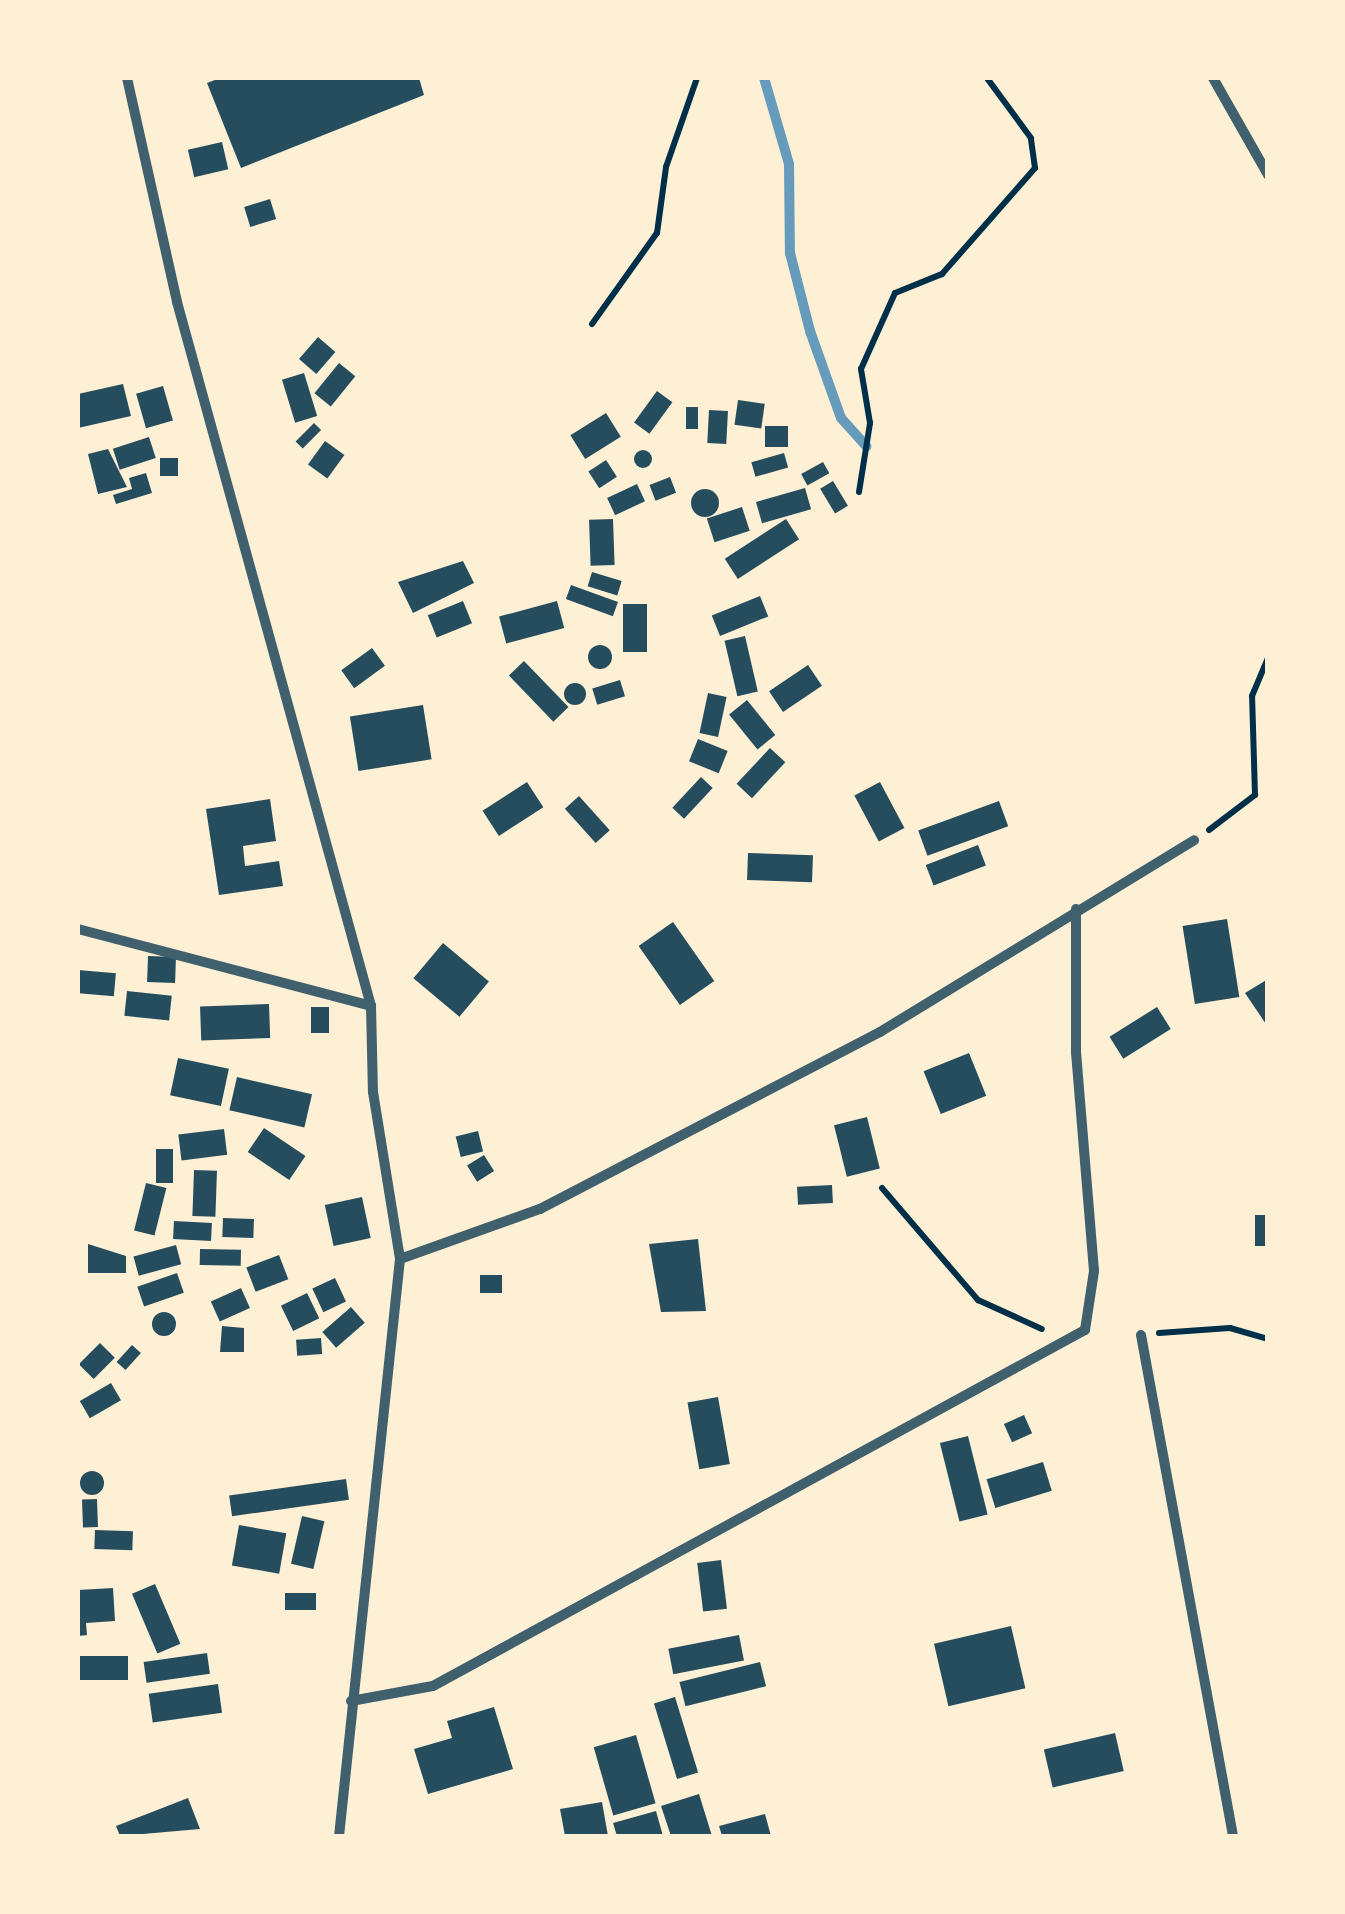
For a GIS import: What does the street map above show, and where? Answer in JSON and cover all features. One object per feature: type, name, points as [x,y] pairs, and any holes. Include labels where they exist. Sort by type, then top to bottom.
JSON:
[{"type":"street","points":[[127,78],[176,302],[371,1006],[373,1092],[400,1260],[339,1836]]},
{"type":"street","points":[[1212,78],[1268,175]]},
{"type":"street","points":[[400,1260],[540,1209],[880,1032],[1194,840]]},
{"type":"street","points":[[351,1701],[433,1686],[1085,1330],[1094,1271],[1076,1053],[1076,909]]},
{"type":"street","points":[[78,929],[371,1006]]},
{"type":"street","points":[[1141,1335],[1234,1836]]},
{"type":"path","points":[[592,324],[657,232],[666,167],[697,78]]},
{"type":"path","points":[[858,492],[870,423],[861,370],[895,293],[942,274],[1035,168],[1031,138],[987,78]]},
{"type":"path","points":[[1194,840],[1255,794],[1252,696],[1268,658]]},
{"type":"path","points":[[882,1188],[978,1300],[1026,1329],[1085,1330]]},
{"type":"path","points":[[1141,1335],[1230,1328],[1268,1339]]},
{"type":"building","points":[[220,78],[419,78],[424,95],[241,168],[207,83]]},
{"type":"building","points":[[222,142],[228,169],[194,177],[188,150]]},
{"type":"building","points":[[270,199],[276,219],[250,227],[244,207]]},
{"type":"building","points":[[318,337],[335,352],[316,374],[299,359]]},
{"type":"building","points":[[339,363],[355,376],[331,407],[314,393]]},
{"type":"building","points":[[304,373],[317,416],[295,423],[282,380]]},
{"type":"building","points":[[123,384],[131,416],[78,428],[78,394]]},
{"type":"building","points":[[163,386],[173,421],[146,428],[136,394]]},
{"type":"building","points":[[657,391],[672,402],[649,434],[634,423]]},
{"type":"building","points":[[738,400],[765,404],[761,429],[735,425]]},
{"type":"building","points":[[686,407],[698,407],[698,429],[686,429]]},
{"type":"building","points":[[709,410],[728,411],[726,444],[707,443]]},
{"type":"building","points":[[606,413],[621,437],[585,459],[570,435]]},
{"type":"building","points":[[314,423],[321,430],[303,448],[296,441]]},
{"type":"building","points":[[765,426],[788,426],[788,447],[765,447]]},
{"type":"building","points":[[149,437],[156,458],[120,470],[113,449]]},
{"type":"building","points":[[325,441],[344,455],[327,479],[308,464]]},
{"type":"building","points":[[108,449],[127,487],[98,494],[88,454]]},
{"type":"building","points":[[643,450],[652,459],[643,468],[634,459]]},
{"type":"building","points":[[784,453],[788,467],[755,477],[751,462]]},
{"type":"building","points":[[160,458],[178,458],[178,476],[160,476]]},
{"type":"building","points":[[606,460],[617,477],[599,488],[588,471]]},
{"type":"building","points":[[823,462],[829,473],[807,485],[801,474]]},
{"type":"building","points":[[146,473],[152,493],[116,504],[113,495],[132,489],[129,478]]},
{"type":"building","points":[[670,477],[676,493],[656,501],[649,485]]},
{"type":"building","points":[[833,481],[848,506],[835,514],[820,489]]},
{"type":"building","points":[[637,484],[645,501],[615,515],[607,498]]},
{"type":"building","points":[[805,488],[811,509],[762,523],[756,502]]},
{"type":"building","points":[[705,489],[715,493],[719,503],[715,513],[705,517],[695,513],[691,503],[695,493]]},
{"type":"building","points":[[742,507],[750,531],[715,542],[707,518]]},
{"type":"building","points":[[613,519],[615,565],[591,566],[589,520]]},
{"type":"building","points":[[786,519],[799,539],[738,579],[725,559]]},
{"type":"building","points":[[463,561],[474,583],[413,613],[398,582]]},
{"type":"building","points":[[592,572],[622,581],[617,595],[588,586]]},
{"type":"building","points":[[571,585],[618,602],[613,616],[566,599]]},
{"type":"building","points":[[760,596],[768,616],[720,636],[712,615]]},
{"type":"building","points":[[463,601],[472,623],[437,637],[428,615]]},
{"type":"building","points":[[557,601],[564,628],[506,644],[499,617]]},
{"type":"building","points":[[623,604],[647,604],[647,652],[623,652]]},
{"type":"building","points":[[745,636],[758,692],[737,696],[725,641]]},
{"type":"building","points":[[600,645],[609,648],[609,666],[600,669],[591,666],[588,657],[591,648]]},
{"type":"building","points":[[372,648],[385,666],[354,688],[341,670]]},
{"type":"building","points":[[524,661],[568,707],[553,722],[509,676]]},
{"type":"building","points":[[808,665],[822,686],[783,712],[769,691]]},
{"type":"building","points":[[620,680],[625,696],[597,705],[592,688]]},
{"type":"building","points":[[575,683],[583,686],[583,702],[575,705],[567,702],[564,694],[567,686]]},
{"type":"building","points":[[708,693],[727,697],[718,737],[699,733]]},
{"type":"building","points":[[747,700],[775,735],[757,749],[729,714]]},
{"type":"building","points":[[423,705],[432,759],[359,771],[350,717]]},
{"type":"building","points":[[698,739],[728,751],[719,773],[689,761]]},
{"type":"building","points":[[770,748],[785,762],[752,798],[737,784]]},
{"type":"building","points":[[701,777],[713,788],[684,819],[672,808]]},
{"type":"building","points":[[527,782],[543,807],[499,836],[483,811]]},
{"type":"building","points":[[880,782],[904,828],[879,842],[854,796]]},
{"type":"building","points":[[579,796],[610,830],[596,843],[565,809]]},
{"type":"building","points":[[270,799],[276,841],[243,846],[245,866],[279,861],[283,886],[219,895],[206,809]]},
{"type":"building","points":[[999,801],[1008,826],[927,856],[918,830]]},
{"type":"building","points":[[978,845],[986,866],[934,886],[926,865]]},
{"type":"building","points":[[748,853],[813,855],[812,882],[747,880]]},
{"type":"building","points":[[1227,919],[1239,997],[1195,1004],[1183,926]]},
{"type":"building","points":[[673,922],[714,981],[680,1005],[639,946]]},
{"type":"building","points":[[443,943],[489,982],[459,1017],[413,978]]},
{"type":"building","points":[[148,956],[176,957],[175,983],[147,982]]},
{"type":"building","points":[[78,970],[116,973],[114,996],[78,993]]},
{"type":"building","points":[[1268,979],[1268,1027],[1245,993]]},
{"type":"building","points":[[127,991],[172,996],[169,1021],[124,1016]]},
{"type":"building","points":[[269,1004],[270,1038],[201,1040],[200,1006]]},
{"type":"building","points":[[311,1007],[329,1007],[329,1033],[311,1033]]},
{"type":"building","points":[[1157,1007],[1171,1029],[1123,1059],[1110,1037]]},
{"type":"building","points":[[969,1053],[986,1096],[941,1114],[924,1071]]},
{"type":"building","points":[[178,1058],[229,1069],[221,1106],[170,1095]]},
{"type":"building","points":[[237,1077],[312,1094],[304,1127],[229,1110]]},
{"type":"building","points":[[867,1117],[880,1168],[847,1177],[834,1125]]},
{"type":"building","points":[[264,1128],[305,1156],[289,1180],[248,1152]]},
{"type":"building","points":[[224,1129],[227,1155],[182,1160],[178,1135]]},
{"type":"building","points":[[478,1131],[483,1151],[461,1157],[456,1137]]},
{"type":"building","points":[[156,1149],[173,1149],[173,1183],[156,1183]]},
{"type":"building","points":[[484,1155],[494,1171],[477,1182],[467,1166]]},
{"type":"building","points":[[194,1170],[217,1171],[215,1217],[192,1216]]},
{"type":"building","points":[[146,1183],[166,1188],[155,1236],[134,1231]]},
{"type":"building","points":[[832,1185],[833,1203],[798,1205],[797,1187]]},
{"type":"building","points":[[362,1197],[371,1238],[334,1246],[325,1205]]},
{"type":"building","points":[[1255,1215],[1268,1215],[1268,1246],[1255,1246]]},
{"type":"building","points":[[223,1218],[254,1219],[253,1238],[222,1237]]},
{"type":"building","points":[[174,1221],[212,1223],[211,1241],[173,1239]]},
{"type":"building","points":[[698,1239],[706,1311],[661,1312],[649,1244]]},
{"type":"building","points":[[88,1244],[126,1256],[126,1273],[88,1273]]},
{"type":"building","points":[[176,1245],[181,1264],[139,1276],[133,1256]]},
{"type":"building","points":[[200,1249],[241,1250],[241,1266],[200,1265]]},
{"type":"building","points":[[279,1255],[288,1279],[256,1292],[246,1268]]},
{"type":"building","points":[[177,1273],[184,1293],[144,1307],[137,1287]]},
{"type":"building","points":[[480,1275],[502,1275],[502,1293],[480,1293]]},
{"type":"building","points":[[335,1278],[346,1302],[323,1312],[312,1289]]},
{"type":"building","points":[[241,1288],[250,1308],[220,1322],[211,1301]]},
{"type":"building","points":[[307,1293],[319,1318],[293,1331],[281,1306]]},
{"type":"building","points":[[351,1307],[365,1323],[336,1348],[322,1332]]},
{"type":"building","points":[[159,1312],[169,1312],[176,1324],[169,1336],[159,1336],[152,1329],[152,1319]]},
{"type":"building","points":[[222,1326],[244,1328],[244,1352],[220,1352]]},
{"type":"building","points":[[321,1338],[322,1354],[297,1356],[296,1340]]},
{"type":"building","points":[[100,1343],[115,1358],[94,1379],[79,1364]]},
{"type":"building","points":[[132,1345],[141,1353],[126,1370],[117,1362]]},
{"type":"building","points":[[111,1383],[121,1400],[90,1418],[80,1401]]},
{"type":"building","points":[[718,1397],[730,1464],[699,1469],[687,1402]]},
{"type":"building","points":[[1024,1415],[1032,1433],[1012,1442],[1004,1424]]},
{"type":"building","points":[[968,1436],[988,1515],[959,1522],[940,1443]]},
{"type":"building","points":[[1043,1462],[1052,1491],[995,1508],[987,1479]]},
{"type":"building","points":[[92,1471],[104,1483],[92,1495],[80,1483]]},
{"type":"building","points":[[346,1479],[349,1500],[232,1516],[229,1495]]},
{"type":"building","points":[[97,1499],[98,1527],[83,1528],[82,1500]]},
{"type":"building","points":[[302,1516],[324,1521],[313,1569],[291,1564]]},
{"type":"building","points":[[239,1525],[286,1533],[279,1574],[232,1565]]},
{"type":"building","points":[[95,1530],[133,1531],[132,1550],[94,1549]]},
{"type":"building","points":[[721,1560],[727,1609],[703,1612],[697,1563]]},
{"type":"building","points":[[155,1584],[180,1644],[157,1654],[132,1594]]},
{"type":"building","points":[[113,1588],[115,1621],[86,1623],[87,1635],[78,1636],[78,1590]]},
{"type":"building","points":[[285,1593],[316,1593],[316,1610],[285,1610]]},
{"type":"building","points":[[1011,1626],[1025,1688],[948,1706],[934,1644]]},
{"type":"building","points":[[739,1635],[744,1661],[673,1674],[668,1649]]},
{"type":"building","points":[[207,1653],[210,1674],[147,1683],[144,1662]]},
{"type":"building","points":[[80,1656],[128,1656],[128,1680],[80,1680]]},
{"type":"building","points":[[760,1662],[766,1686],[686,1706],[679,1682]]},
{"type":"building","points":[[218,1684],[222,1713],[153,1722],[149,1694]]},
{"type":"building","points":[[675,1697],[698,1773],[677,1779],[654,1703]]},
{"type":"building","points":[[494,1707],[513,1769],[428,1794],[414,1749],[452,1738],[447,1721]]},
{"type":"building","points":[[1115,1733],[1124,1771],[1053,1787],[1044,1749]]},
{"type":"building","points":[[636,1735],[656,1803],[613,1815],[594,1747]]},
{"type":"building","points":[[699,1794],[712,1836],[671,1836],[661,1806]]},
{"type":"building","points":[[188,1798],[200,1829],[120,1836],[116,1826]]},
{"type":"building","points":[[602,1802],[608,1836],[565,1836],[560,1809]]},
{"type":"building","points":[[656,1811],[663,1836],[617,1836],[613,1823]]},
{"type":"building","points":[[765,1814],[771,1836],[722,1836],[719,1826]]},
{"type":"waterway","points":[[764,78],[789,164],[790,253],[810,331],[841,418],[866,446]]}]
